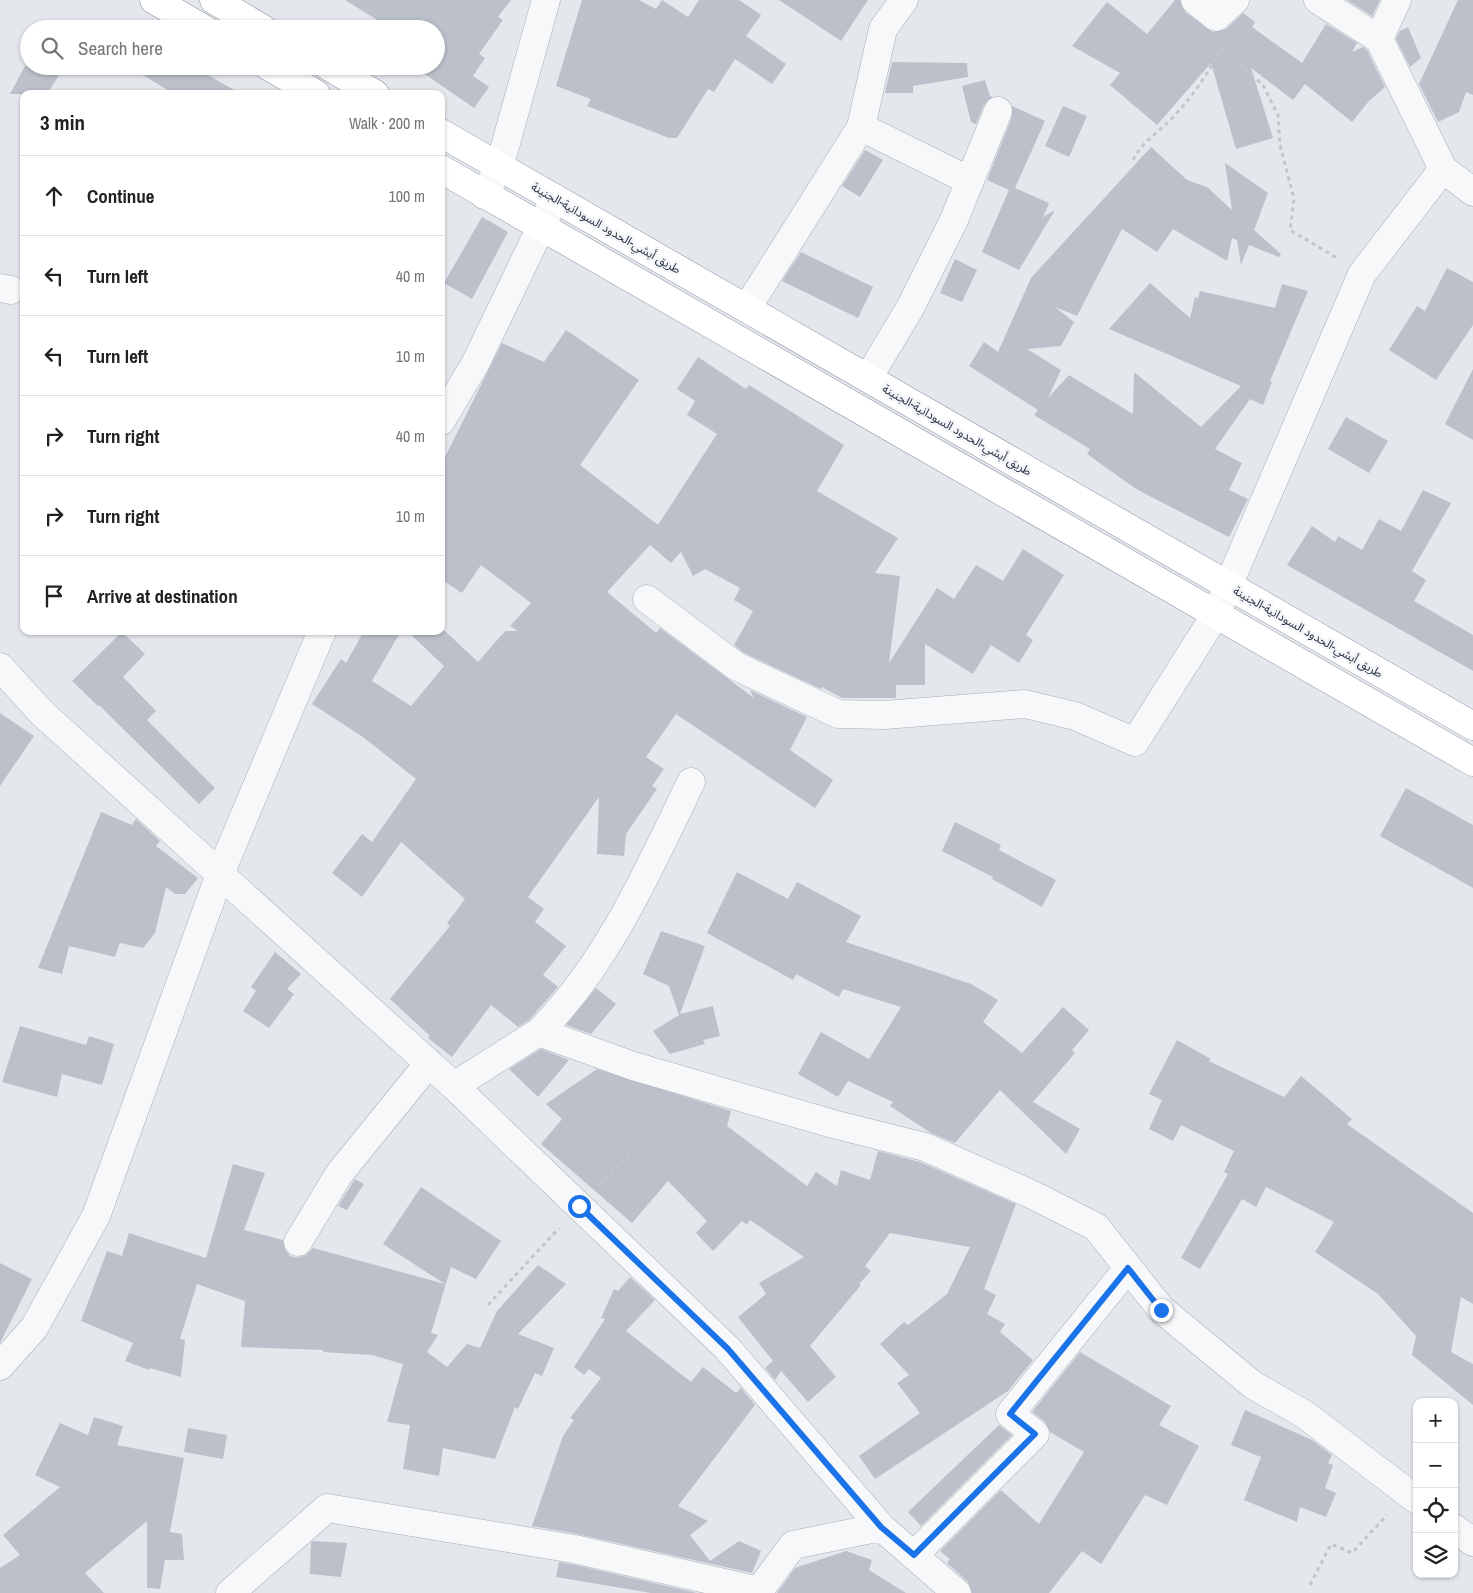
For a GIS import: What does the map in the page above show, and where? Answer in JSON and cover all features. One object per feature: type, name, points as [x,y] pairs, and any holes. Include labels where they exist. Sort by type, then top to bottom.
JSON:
[{"type":"highway","points":[[154,0],[188,20]]},
{"type":"highway","points":[[214,0],[248,20]]},
{"type":"highway","points":[[283,75],[309,90]]},
{"type":"highway","points":[[343,75],[368,90]]},
{"type":"highway","name":"طريق أبشي-الحدود السودانية-الجنينة","points":[[445,135],[1473,726]]},
{"type":"highway","points":[[445,171],[1473,762]]},
{"type":"street","points":[[484,195],[499,168],[546,0]]},
{"type":"street","points":[[747,308],[861,127],[883,29],[904,0]]},
{"type":"street","points":[[1195,0],[1225,9]]},
{"type":"street","points":[[1318,0],[1379,39],[1442,169],[1473,192]]},
{"type":"street","points":[[1379,39],[1397,0]]},
{"type":"street","points":[[868,378],[910,308],[954,220],[998,111]]},
{"type":"street","points":[[861,127],[970,181]]},
{"type":"street","points":[[647,599],[736,666],[838,714],[884,715],[1025,704],[1075,716],[1135,742],[1216,614],[1362,274],[1442,169]]},
{"type":"street","points":[[445,414],[475,364],[555,198]]},
{"type":"street","points":[[0,1366],[34,1328],[96,1216],[220,874],[320,635]]},
{"type":"street","points":[[0,666],[42,713],[454,1086],[728,1349],[881,1527],[956,1593]]},
{"type":"street","points":[[454,1086],[539,1032],[565,1006],[615,931],[653,862],[691,782]]},
{"type":"street","points":[[539,1032],[633,1066],[833,1124],[925,1147],[1096,1227],[1161,1310],[1253,1385],[1304,1414],[1412,1496]]},
{"type":"street","points":[[298,1242],[339,1174],[428,1062]]},
{"type":"street","points":[[914,1555],[1035,1434],[1010,1414],[1128,1268]]},
{"type":"street","points":[[230,1593],[326,1508],[574,1549],[758,1592],[793,1546],[881,1527]]},
{"type":"street","points":[[1458,1531],[1473,1542]]},
{"type":"path","points":[[1133,160],[1141,146],[1175,116],[1197,87],[1221,48],[1225,9]]},
{"type":"path","points":[[1221,48],[1263,85],[1278,115],[1280,145],[1294,199],[1290,230],[1362,274]]},
{"type":"path","points":[[1310,1584],[1331,1544],[1352,1553],[1412,1496]]},
{"type":"building","points":[[345,0],[511,0],[498,17],[503,20],[479,54],[485,58],[473,76],[489,87],[474,108],[426,75],[445,75],[445,20],[377,20]]},
{"type":"building","points":[[582,0],[639,0],[656,9],[662,0],[688,17],[699,0],[739,0],[761,15],[746,36],[786,64],[772,84],[735,59],[714,92],[708,89],[677,138],[669,138],[587,106],[591,99],[556,86]]},
{"type":"building","points":[[779,0],[868,0],[841,41]]},
{"type":"building","points":[[1175,0],[1180,0],[1185,12],[1213,32],[1226,29],[1243,13],[1255,22],[1252,27],[1302,63],[1326,24],[1357,43],[1352,52],[1363,47],[1367,50],[1385,87],[1369,101],[1352,122],[1305,84],[1293,100],[1251,68],[1273,138],[1236,149],[1211,63],[1157,125],[1110,85],[1120,73],[1072,46],[1107,2],[1147,34]]},
{"type":"building","points":[[1347,0],[1380,0],[1372,16]]},
{"type":"building","points":[[1458,0],[1473,0],[1473,95],[1466,92],[1459,112],[1438,122],[1419,84]]},
{"type":"building","points":[[1408,27],[1421,58],[1410,67],[1396,39],[1400,31]]},
{"type":"building","points":[[892,62],[967,63],[968,77],[913,86],[913,93],[885,93]]},
{"type":"building","points":[[20,75],[59,75],[50,90],[20,90],[20,94],[10,94]]},
{"type":"building","points":[[143,75],[208,75],[234,90],[167,90]]},
{"type":"building","points":[[985,80],[990,96],[993,97],[984,105],[976,124],[971,122],[962,86]]},
{"type":"building","points":[[1012,106],[1045,121],[1015,188],[1049,203],[1043,217],[1055,210],[1019,270],[982,252],[1009,190],[987,180],[1012,117]]},
{"type":"building","points":[[1063,106],[1087,116],[1069,157],[1045,146]]},
{"type":"building","points":[[1151,147],[1187,180],[1207,187],[1232,210],[1225,163],[1268,193],[1254,230],[1281,254],[1279,257],[1249,245],[1241,265],[1237,240],[1232,238],[1227,261],[1173,229],[1157,252],[1122,229],[1077,316],[1055,307],[1074,322],[1061,346],[1027,349],[1061,370],[1048,398],[1069,375],[1133,414],[1134,372],[1201,427],[1241,386],[1109,329],[1150,283],[1190,318],[1195,297],[1198,298],[1200,291],[1275,308],[1282,284],[1308,291],[1270,381],[1272,382],[1263,405],[1250,399],[1215,449],[1242,463],[1229,490],[1248,499],[1229,537],[1136,489],[1087,454],[1090,449],[1034,415],[1038,410],[969,366],[984,342],[998,352],[1031,278]]},
{"type":"building","points":[[865,150],[883,160],[860,197],[842,186]]},
{"type":"building","points":[[482,217],[508,232],[472,299],[445,284]]},
{"type":"building","points":[[801,252],[873,287],[858,318],[782,281]]},
{"type":"building","points":[[955,259],[977,270],[962,302],[940,293]]},
{"type":"building","points":[[1447,268],[1473,282],[1473,325],[1436,380],[1389,350],[1417,306],[1425,311]]},
{"type":"building","points":[[566,330],[639,380],[580,465],[658,525],[717,434],[687,415],[695,401],[677,389],[698,357],[746,389],[749,385],[844,445],[817,491],[898,538],[875,573],[900,576],[889,663],[937,588],[954,599],[976,565],[1003,581],[1023,549],[1064,575],[1026,635],[1033,640],[1019,663],[991,645],[973,674],[925,644],[925,685],[896,685],[896,698],[842,698],[822,687],[821,689],[744,653],[734,645],[753,611],[734,600],[740,588],[705,569],[693,576],[681,552],[671,563],[650,545],[607,592],[656,633],[660,628],[754,698],[750,690],[807,717],[790,750],[833,780],[815,808],[676,714],[646,757],[664,769],[652,786],[657,789],[626,834],[624,856],[597,854],[599,797],[528,897],[544,909],[535,922],[566,946],[543,975],[558,987],[529,1020],[518,1027],[491,1005],[452,1057],[428,1038],[430,1036],[390,999],[450,926],[447,923],[465,899],[401,842],[362,897],[332,873],[362,834],[372,842],[416,779],[363,737],[312,704],[341,659],[346,663],[362,635],[399,635],[372,681],[411,706],[444,666],[411,635],[445,635],[445,631],[478,662],[505,631],[518,631],[510,626],[531,603],[481,565],[462,593],[445,582],[445,457],[502,343],[544,362]]},
{"type":"building","points":[[1473,369],[1473,440],[1445,424]]},
{"type":"building","points":[[1346,417],[1388,441],[1369,473],[1328,449]]},
{"type":"building","points":[[1423,490],[1451,503],[1412,571],[1426,580],[1414,601],[1473,635],[1473,671],[1287,565],[1312,526],[1335,542],[1338,536],[1362,550],[1379,519],[1401,531]]},
{"type":"building","points":[[119,635],[125,635],[145,654],[123,677],[156,711],[147,720],[215,788],[199,804],[99,705],[72,681]]},
{"type":"building","points":[[0,713],[34,736],[0,786]]},
{"type":"building","points":[[1406,788],[1473,825],[1473,888],[1380,836]]},
{"type":"building","points":[[101,812],[132,825],[136,819],[160,841],[156,846],[198,878],[185,894],[175,894],[166,887],[155,933],[143,948],[120,943],[115,957],[69,946],[62,974],[38,968]]},
{"type":"building","points":[[955,822],[1001,845],[999,850],[1056,880],[1042,907],[992,879],[993,877],[942,851]]},
{"type":"building","points":[[737,872],[788,899],[797,882],[861,916],[846,942],[971,984],[998,1000],[983,1022],[1022,1053],[1063,1007],[1089,1030],[1072,1050],[1075,1053],[1033,1102],[1080,1129],[1066,1154],[1000,1090],[955,1143],[931,1133],[890,1106],[893,1102],[848,1081],[838,1097],[798,1074],[821,1032],[869,1059],[901,1007],[843,989],[839,997],[796,974],[793,980],[707,933]]},
{"type":"building","points":[[661,931],[705,946],[680,1014],[713,1006],[720,1036],[703,1040],[705,1044],[670,1054],[653,1031],[679,1015],[669,986],[643,974]]},
{"type":"building","points":[[275,952],[301,974],[287,989],[294,994],[269,1028],[243,1011],[256,991],[251,987]]},
{"type":"building","points":[[596,988],[616,1004],[591,1034],[566,1025]]},
{"type":"building","points":[[20,1026],[86,1045],[89,1036],[114,1044],[102,1085],[62,1074],[57,1097],[2,1082]]},
{"type":"building","points":[[1177,1040],[1211,1059],[1209,1061],[1284,1097],[1301,1076],[1352,1119],[1347,1124],[1473,1213],[1473,1304],[1461,1297],[1451,1352],[1473,1364],[1473,1405],[1412,1355],[1416,1336],[1378,1294],[1315,1252],[1334,1222],[1266,1187],[1256,1207],[1242,1199],[1200,1269],[1181,1258],[1228,1174],[1224,1172],[1234,1151],[1181,1125],[1173,1141],[1149,1129],[1162,1100],[1149,1094]]},
{"type":"building","points":[[541,1049],[569,1060],[538,1097],[509,1069]]},
{"type":"building","points":[[597,1069],[731,1111],[727,1126],[807,1186],[816,1172],[837,1186],[841,1170],[870,1180],[878,1151],[920,1162],[1016,1204],[984,1289],[996,1295],[987,1314],[1005,1324],[1000,1332],[1033,1360],[1008,1391],[875,1479],[859,1456],[920,1413],[897,1383],[909,1375],[880,1344],[904,1322],[908,1325],[947,1294],[970,1247],[890,1233],[865,1266],[871,1271],[810,1346],[836,1377],[808,1402],[781,1371],[775,1380],[765,1368],[773,1361],[738,1317],[766,1294],[759,1283],[804,1257],[750,1220],[747,1225],[742,1221],[713,1251],[696,1233],[707,1221],[668,1181],[632,1223],[541,1144],[562,1119],[546,1104]]},
{"type":"building","points":[[233,1164],[265,1173],[244,1230],[283,1240],[285,1250],[290,1256],[297,1258],[306,1255],[313,1248],[445,1284],[383,1244],[421,1187],[501,1241],[476,1279],[451,1267],[431,1333],[438,1335],[427,1352],[447,1367],[467,1344],[480,1348],[497,1311],[538,1265],[566,1284],[518,1334],[554,1348],[542,1376],[535,1373],[518,1409],[515,1407],[495,1459],[443,1448],[439,1476],[403,1469],[410,1425],[387,1422],[403,1364],[372,1355],[323,1352],[323,1350],[241,1347],[245,1301],[197,1284],[180,1339],[185,1340],[181,1377],[150,1368],[149,1370],[125,1361],[133,1343],[81,1321],[107,1251],[122,1256],[129,1233],[206,1258]]},
{"type":"building","points":[[355,1179],[364,1184],[347,1210],[338,1206]]},
{"type":"building","points":[[0,1263],[32,1279],[0,1343]]},
{"type":"building","points":[[630,1277],[655,1300],[626,1331],[691,1382],[703,1367],[736,1393],[741,1388],[755,1405],[678,1506],[708,1521],[690,1535],[710,1561],[739,1541],[761,1551],[752,1573],[577,1534],[532,1526],[563,1436],[574,1420],[570,1418],[601,1378],[589,1369],[584,1375],[574,1367],[605,1319],[601,1318],[614,1289],[618,1291]]},
{"type":"building","points":[[1080,1352],[1171,1406],[1159,1425],[1199,1446],[1167,1505],[1145,1495],[1101,1564],[1082,1551],[1049,1593],[972,1593],[968,1582],[947,1563],[950,1559],[940,1551],[1001,1490],[1039,1524],[1084,1452],[1050,1432],[1045,1422],[1032,1412]]},
{"type":"building","points":[[1245,1410],[1312,1440],[1332,1455],[1328,1463],[1333,1465],[1325,1488],[1336,1493],[1326,1517],[1300,1507],[1297,1522],[1244,1500],[1261,1457],[1231,1445]]},
{"type":"building","points":[[94,1417],[123,1426],[117,1445],[184,1458],[170,1532],[182,1534],[184,1560],[165,1560],[160,1589],[147,1588],[147,1521],[85,1573],[104,1593],[0,1593],[0,1568],[20,1555],[3,1535],[60,1487],[35,1475],[60,1423],[88,1435]]},
{"type":"building","points":[[999,1425],[1012,1435],[921,1526],[908,1512]]},
{"type":"building","points":[[188,1428],[227,1435],[223,1459],[184,1452]]},
{"type":"building","points":[[311,1542],[347,1543],[341,1577],[310,1574]]},
{"type":"building","points":[[846,1551],[872,1560],[869,1570],[906,1593],[777,1593],[795,1568]]},
{"type":"building","points":[[559,1562],[697,1593],[651,1593],[556,1577]]},
{"type":"route","points":[[579,1206],[728,1349],[881,1527],[914,1555],[1035,1434],[1010,1414],[1128,1268],[1161,1310]]}]
